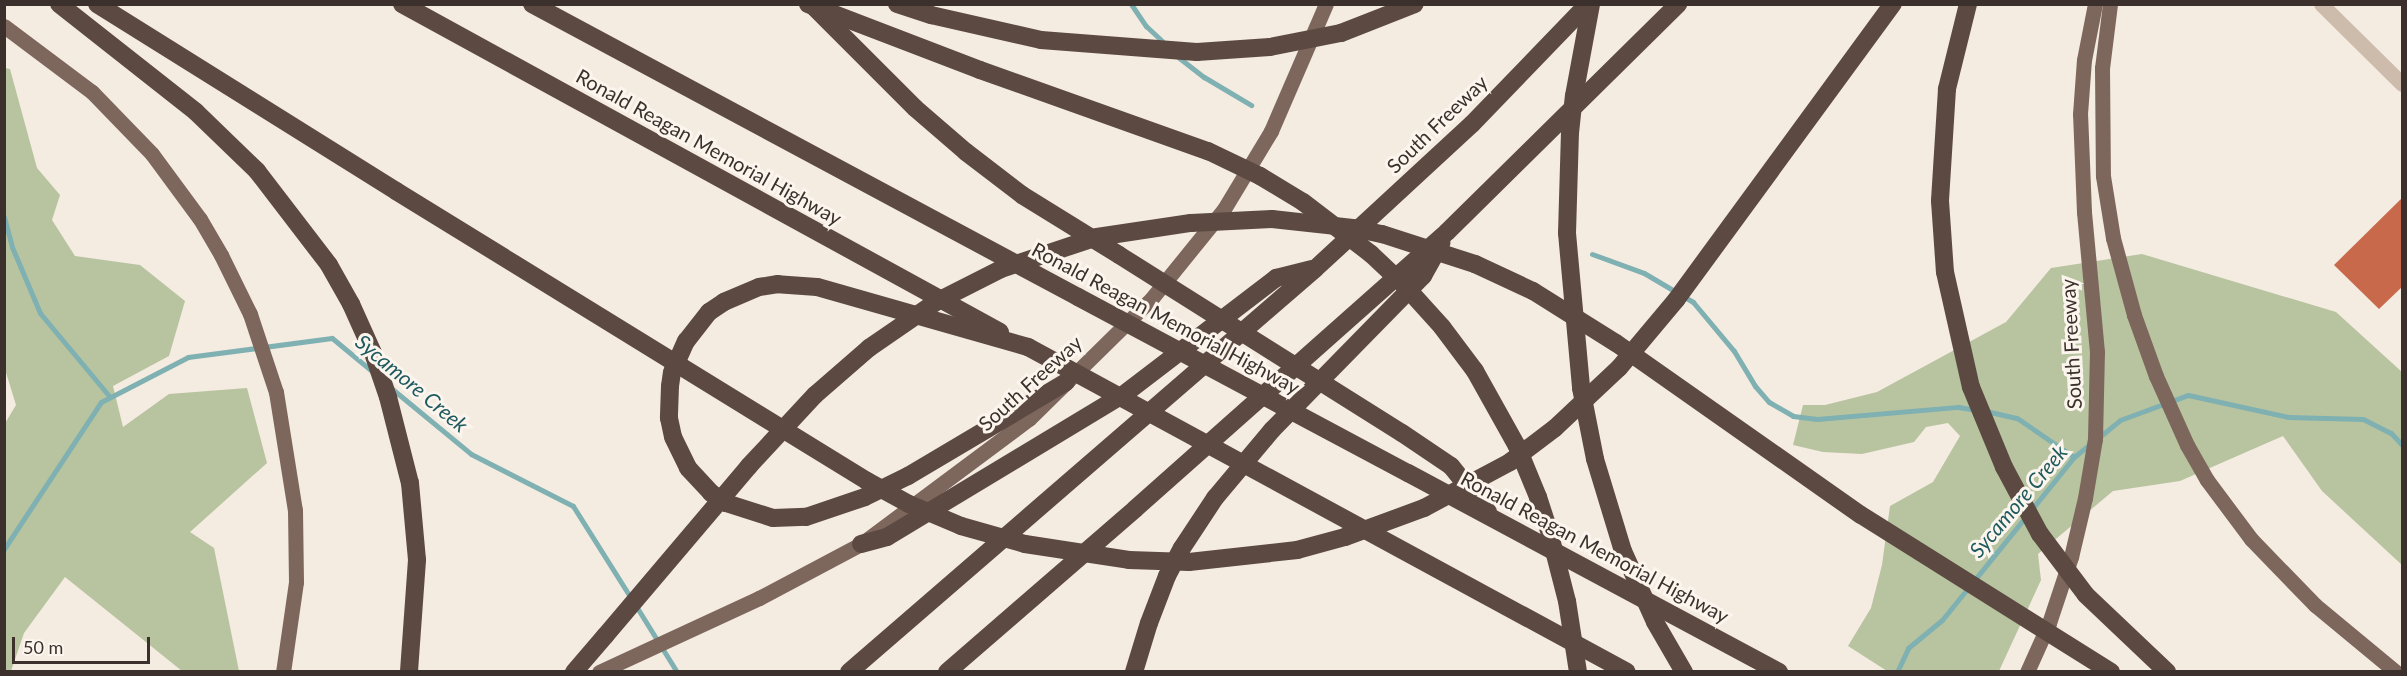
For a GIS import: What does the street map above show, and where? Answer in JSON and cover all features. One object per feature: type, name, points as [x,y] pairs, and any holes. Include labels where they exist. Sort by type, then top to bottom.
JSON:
[{"type":"highway","points":[[59,4],[196,112],[257,171],[299,222],[329,265],[351,304],[373,353],[410,483],[417,560],[410,672]]},
{"type":"highway","points":[[97,4],[859,477],[942,519],[1025,544],[1097,557],[1160,563],[1242,558],[1315,545],[1398,519],[1490,474],[1555,428],[1619,368],[1659,322],[1893,4]]},
{"type":"highway","name":"Ronald Reagan Memorial Highway","points":[[402,4],[1628,672]]},
{"type":"highway","name":"Ronald Reagan Memorial Highway","points":[[532,4],[1779,672]]},
{"type":"highway","points":[[809,4],[915,108],[966,152],[1022,195],[1451,466],[1493,518]]},
{"type":"highway","points":[[809,4],[1226,159],[1303,202],[1371,254],[1406,286],[1448,334],[1485,388],[1516,446],[1538,496],[1551,536],[1569,610],[1578,672]]},
{"type":"highway","points":[[897,4],[931,15],[1041,40],[1197,52],[1270,47],[1341,33],[1415,4]]},
{"type":"highway","points":[[1589,4],[1574,96],[1566,202],[1571,289],[1581,388],[1595,459],[1623,551],[1655,622],[1684,672]]},
{"type":"highway","name":"South Freeway","points":[[849,672],[1316,268],[1472,124],[1589,4]]},
{"type":"highway","points":[[947,672],[1135,509],[1447,232],[1678,4]]},
{"type":"highway","points":[[1968,4],[1947,88],[1940,201],[1945,272],[1971,387],[2004,467],[2040,534],[2086,595],[2167,672]]},
{"type":"highway","points":[[574,672],[786,424],[842,369],[900,326],[936,302],[981,279],[1069,244],[1163,226],[1243,219],[1302,222],[1382,234],[1475,264],[1533,291],[1616,343],[1861,515],[2111,672]]},
{"type":"highway","points":[[1134,672],[1167,576],[1182,548],[1215,498],[1272,430],[1423,276],[1447,232]]},
{"type":"highway","points":[[861,544],[887,537],[1127,392],[1276,278],[1316,268]]},
{"type":"highway","points":[[1028,347],[817,286],[778,284],[759,287],[723,302],[709,312],[686,341],[675,365],[670,386],[669,410],[673,437],[688,468],[711,493],[726,503],[749,513],[773,518],[806,517],[849,504],[908,476],[1066,382]]},
{"type":"main road","name":"South Freeway","points":[[598,672],[759,598],[861,544],[1012,433],[1152,298],[1224,208],[1271,131],[1326,4]]},
{"type":"main road","name":"South Freeway","points":[[2027,672],[2049,622],[2071,557],[2085,498],[2095,439],[2097,352],[2084,212],[2080,138],[2081,91],[2088,33],[2095,4]]},
{"type":"main road","points":[[2110,4],[2102,68],[2103,176],[2107,211],[2145,348],[2187,446],[2207,480],[2272,564],[2338,626],[2396,672]]},
{"type":"main road","points":[[4,27],[92,92],[130,129],[180,189],[206,228],[233,279],[262,345],[276,392],[289,456],[295,510],[296,582],[283,672]]},
{"type":"street","points":[[2320,4],[2403,84]]},
{"type":"green space","points":[[5,68],[10,69],[37,168],[60,195],[52,220],[75,256],[140,265],[185,301],[169,356],[113,386],[123,427],[169,394],[247,388],[267,463],[190,532],[214,548],[239,671],[182,671],[65,577],[24,633],[11,671],[5,671],[4,425],[16,405],[4,366]]},
{"type":"green space","points":[[2142,254],[2336,312],[2402,372],[2402,565],[2322,491],[2283,436],[2180,481],[2113,491],[2038,554],[2041,580],[1999,671],[1887,671],[1848,646],[1871,608],[1882,565],[1890,506],[1933,482],[1960,436],[1948,423],[1926,427],[1914,442],[1862,454],[1823,452],[1793,445],[1803,405],[1825,405],[1877,392],[2006,322],[2051,268]]},
{"type":"building","points":[[2403,197],[2403,286],[2379,309],[2334,265]]},
{"type":"waterway","points":[[1131,4],[1146,26],[1165,44]]},
{"type":"waterway","points":[[1178,57],[1204,77],[1251,105]]},
{"type":"waterway","points":[[4,217],[12,247],[40,313],[110,397]]},
{"type":"waterway","points":[[1592,254],[1644,273],[1693,302],[1734,351],[1755,386],[1769,402],[1793,416],[1817,419],[1958,407],[1977,410]]},
{"type":"waterway","name":"Sycamore Creek","points":[[4,549],[101,402],[188,357],[332,338],[373,372]]},
{"type":"waterway","name":"Sycamore Creek","points":[[391,388],[471,454],[573,506],[631,598]]},
{"type":"waterway","name":"Sycamore Creek","points":[[2098,438],[2120,420],[2188,395],[2288,417],[2363,419],[2391,433],[2402,445]]},
{"type":"waterway","points":[[1986,411],[2017,418],[2074,457]]},
{"type":"waterway","name":"Sycamore Creek","points":[[1897,672],[1908,648],[1942,620],[2074,457],[2091,443]]},
{"type":"waterway","name":"Sycamore Creek","points":[[636,606],[677,672]]}]
